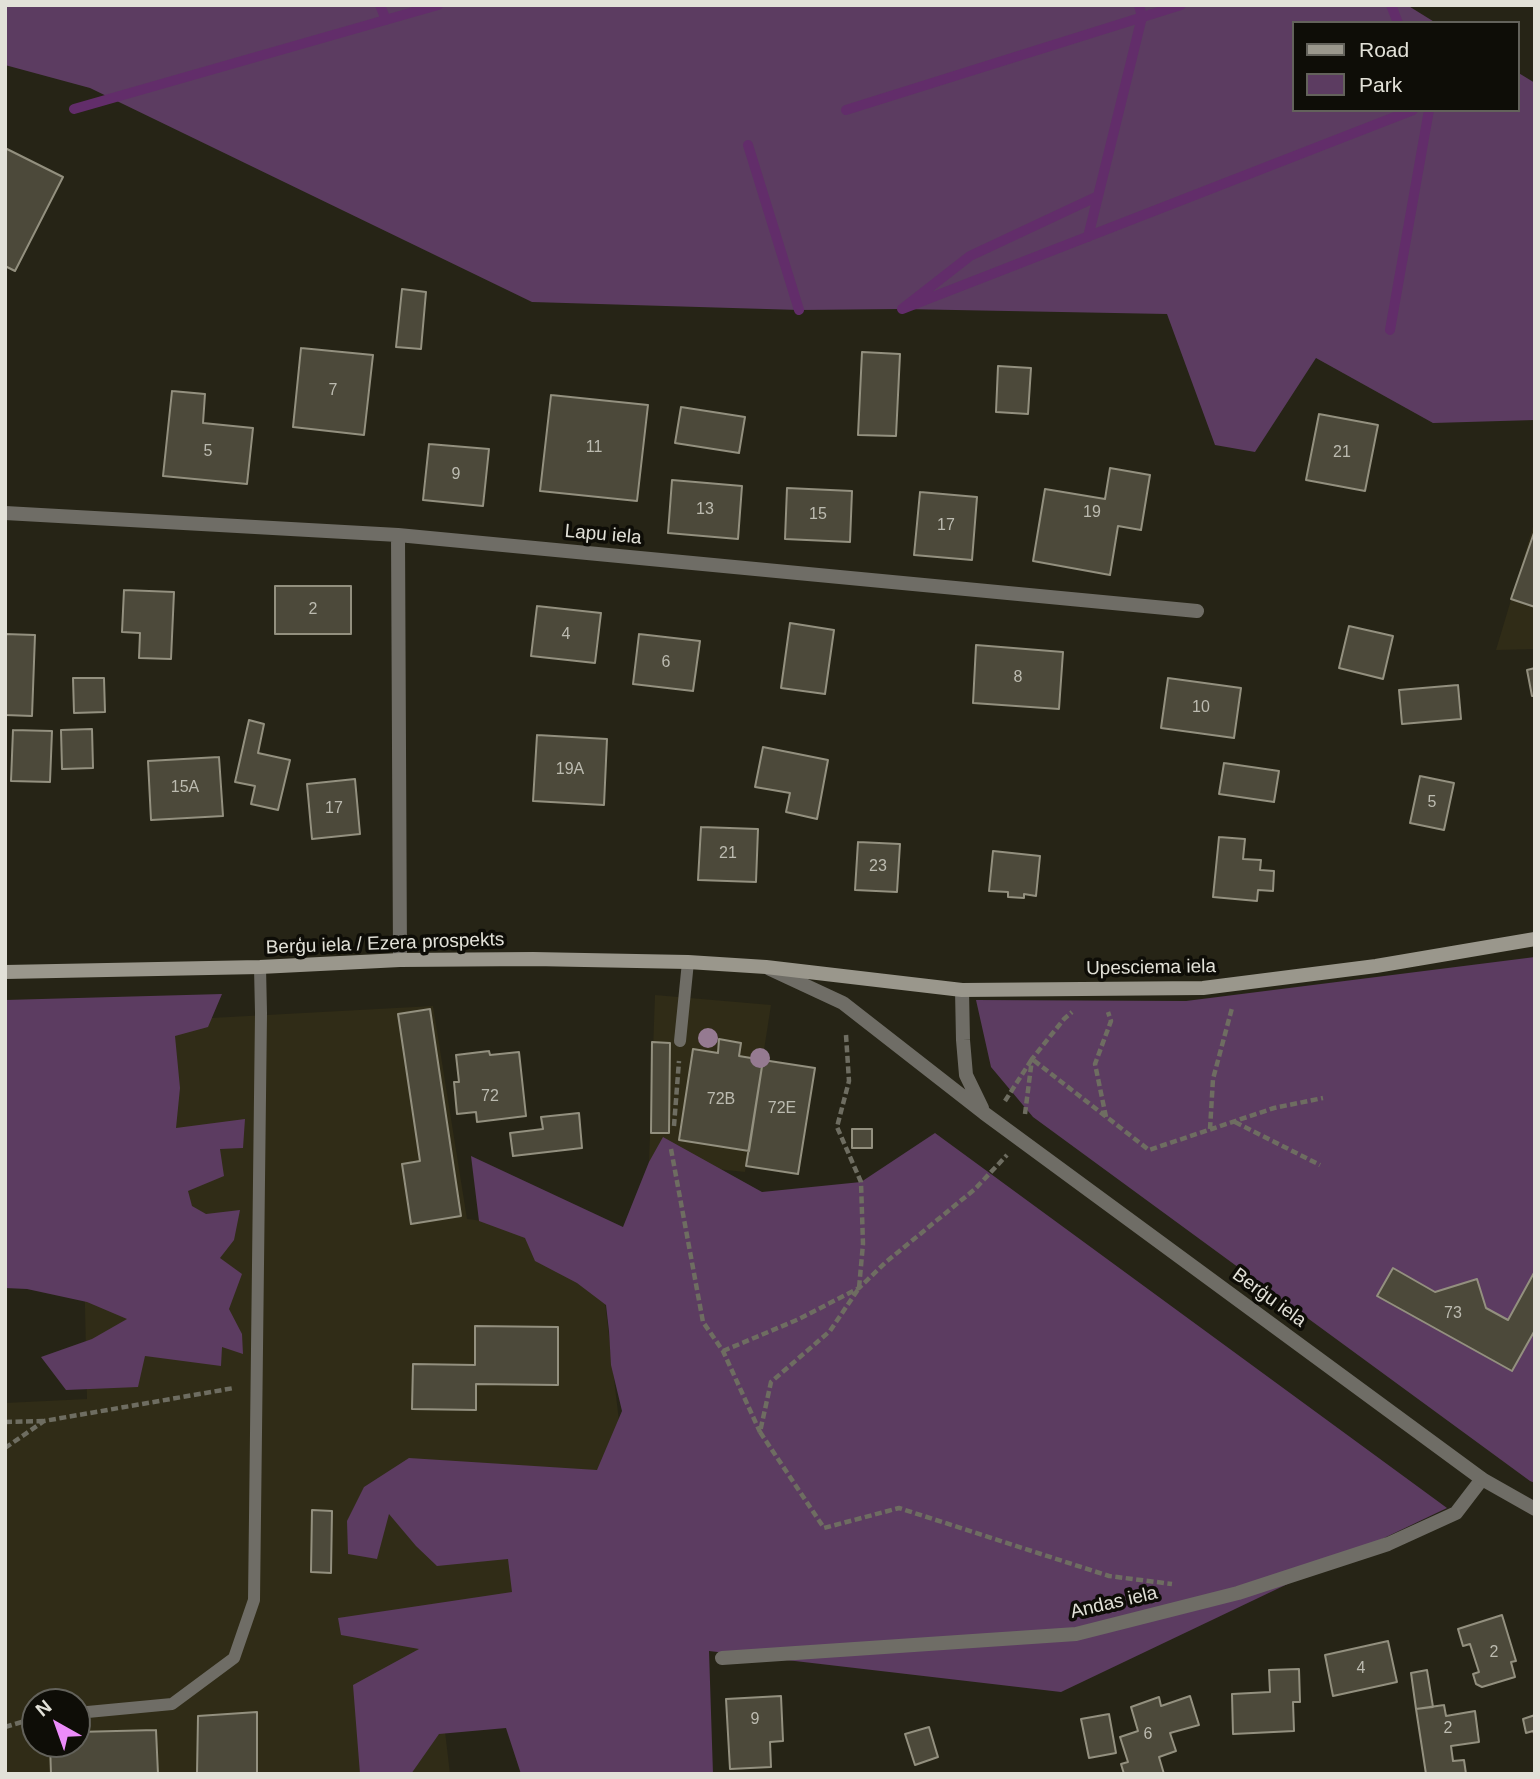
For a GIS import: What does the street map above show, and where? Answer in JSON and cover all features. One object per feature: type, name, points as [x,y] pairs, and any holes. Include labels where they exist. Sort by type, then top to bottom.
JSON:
[{"type":"main road","name":"Upesciema iela","points":[[766,967],[962,989],[1203,988],[1376,966],[1535,939]]},
{"type":"main road","name":"Berģu iela / Ezera prospekts","points":[[5,972],[260,967],[400,960],[688,962],[766,967]]},
{"type":"street","name":"Lapu iela","points":[[5,513],[398,535],[1197,611]]},
{"type":"street","points":[[398,535],[400,960]]},
{"type":"street","name":"Berģu iela","points":[[766,967],[843,1003],[988,1116],[1482,1479],[1535,1509]]},
{"type":"street","name":"Berģu iela","points":[[962,989],[966,1075],[988,1116]]},
{"type":"street","name":"Andas iela","points":[[722,1658],[1076,1633],[1237,1593],[1388,1544],[1456,1513],[1482,1479]]},
{"type":"lane","points":[[680,1041],[688,962]]},
{"type":"lane","points":[[91,1712],[172,1703],[234,1658],[254,1600],[260,967]]},
{"type":"path","points":[[1210,1129],[1213,1079],[1239,984]]},
{"type":"path","points":[[988,1116],[1064,1019],[1101,989],[1111,1021],[1095,1064],[1106,1117]]},
{"type":"path","points":[[843,1003],[849,1081],[837,1127],[861,1182],[863,1244],[859,1288]]},
{"type":"path","points":[[674,1126],[680,1041]]},
{"type":"path","points":[[1032,1059],[1149,1150],[1274,1108],[1323,1098]]},
{"type":"path","points":[[760,1433],[771,1382],[830,1331],[859,1288],[886,1262],[975,1189],[1022,1140],[1032,1059]]},
{"type":"path","points":[[1234,1121],[1320,1165]]},
{"type":"path","points":[[671,1149],[703,1322],[723,1351],[760,1433],[824,1528],[899,1508],[1109,1576],[1173,1585]]},
{"type":"path","points":[[723,1351],[799,1319],[859,1288]]},
{"type":"path","points":[[5,1422],[44,1421],[256,1384]]},
{"type":"path","points":[[5,1448],[44,1421]]},
{"type":"shaded area","points":[[1535,520],[1535,649],[1496,650]]},
{"type":"shaded area","points":[[655,995],[771,1005],[745,1172],[649,1162]]},
{"type":"shaded area","points":[[433,1006],[467,1219],[597,1234],[645,1642],[437,1663],[450,1774],[5,1774],[5,1403],[87,1399],[80,1078],[82,1025]]},
{"type":"green space","points":[[5,5],[1407,5],[1433,21],[1292,21],[1292,112],[1519,112],[1519,73],[1535,83],[1535,420],[1433,423],[1316,358],[1255,452],[1215,445],[1167,314],[902,309],[799,310],[532,302],[90,88],[5,65]]},
{"type":"green space","points":[[1535,957],[1535,1483],[1033,1117],[991,1067],[976,1000],[1186,1001]]},
{"type":"green space","points":[[222,994],[208,1027],[175,1036],[180,1088],[176,1128],[245,1119],[243,1148],[220,1149],[224,1176],[188,1191],[192,1206],[206,1214],[240,1210],[234,1240],[220,1258],[242,1274],[229,1309],[242,1334],[243,1354],[222,1347],[221,1366],[145,1356],[138,1387],[66,1390],[41,1357],[92,1339],[127,1319],[87,1302],[27,1289],[5,1288],[5,1000]]},
{"type":"green space","points":[[935,1133],[1447,1508],[1061,1692],[709,1651],[713,1774],[521,1774],[506,1728],[439,1734],[411,1774],[360,1774],[353,1685],[419,1649],[341,1635],[338,1618],[512,1592],[508,1559],[437,1566],[389,1514],[377,1559],[348,1554],[347,1521],[364,1487],[409,1458],[597,1470],[622,1411],[611,1365],[606,1305],[577,1283],[535,1261],[525,1238],[479,1221],[471,1156],[623,1227],[649,1162],[663,1137],[762,1192],[861,1182]]},
{"type":"building","points":[[5,148],[63,177],[15,271],[5,266]]},
{"type":"building","points":[[402,289],[426,292],[421,349],[396,347]]},
{"type":"building","points":[[301,348],[373,355],[364,435],[293,427]]},
{"type":"building","points":[[862,352],[900,354],[896,436],[858,435]]},
{"type":"building","points":[[998,366],[1031,368],[1028,414],[996,412]]},
{"type":"building","points":[[172,391],[205,394],[203,423],[253,428],[247,484],[163,476]]},
{"type":"building","points":[[551,395],[648,405],[637,501],[540,491]]},
{"type":"building","points":[[681,407],[745,417],[739,453],[675,443]]},
{"type":"building","points":[[1319,414],[1378,425],[1365,491],[1306,480]]},
{"type":"building","points":[[429,444],[489,449],[483,506],[423,500]]},
{"type":"building","points":[[1110,468],[1150,475],[1141,530],[1118,526],[1110,575],[1033,561],[1045,489],[1105,499]]},
{"type":"building","points":[[672,480],[742,486],[738,539],[668,533]]},
{"type":"building","points":[[787,488],[852,491],[850,542],[785,539]]},
{"type":"building","points":[[920,492],[977,497],[972,560],[914,555]]},
{"type":"building","points":[[1535,530],[1535,607],[1511,599]]},
{"type":"building","points":[[275,586],[351,586],[351,634],[275,634]]},
{"type":"building","points":[[124,590],[174,592],[171,659],[139,658],[140,633],[122,632]]},
{"type":"building","points":[[537,606],[601,613],[595,663],[531,656]]},
{"type":"building","points":[[790,623],[834,630],[825,694],[781,688]]},
{"type":"building","points":[[1349,626],[1393,636],[1383,679],[1339,668]]},
{"type":"building","points":[[5,634],[35,635],[32,716],[5,715]]},
{"type":"building","points":[[639,634],[700,641],[693,691],[633,684]]},
{"type":"building","points":[[976,645],[1063,652],[1059,709],[973,703]]},
{"type":"building","points":[[1535,668],[1535,696],[1532,696],[1527,670]]},
{"type":"building","points":[[73,678],[104,678],[105,712],[74,713]]},
{"type":"building","points":[[1168,678],[1241,688],[1234,738],[1161,728]]},
{"type":"building","points":[[1458,685],[1461,719],[1402,724],[1399,690]]},
{"type":"building","points":[[249,720],[264,724],[258,753],[290,760],[278,810],[251,804],[255,786],[235,782]]},
{"type":"building","points":[[92,729],[93,768],[62,769],[61,730]]},
{"type":"building","points":[[13,730],[52,731],[50,782],[11,781]]},
{"type":"building","points":[[537,735],[607,739],[604,805],[533,801]]},
{"type":"building","points":[[763,747],[828,760],[817,819],[786,812],[790,793],[755,787]]},
{"type":"building","points":[[219,757],[223,816],[151,820],[148,761]]},
{"type":"building","points":[[1224,763],[1279,771],[1274,802],[1219,794]]},
{"type":"building","points":[[1420,776],[1454,783],[1444,830],[1410,823]]},
{"type":"building","points":[[355,779],[360,834],[312,839],[307,784]]},
{"type":"building","points":[[701,827],[758,829],[756,882],[698,880]]},
{"type":"building","points":[[1219,837],[1245,839],[1243,859],[1261,860],[1260,870],[1274,871],[1273,891],[1258,890],[1257,901],[1213,897]]},
{"type":"building","points":[[858,842],[900,844],[897,892],[855,890]]},
{"type":"building","points":[[993,851],[1040,856],[1036,896],[1024,894],[1024,898],[1008,897],[1008,892],[989,891]]},
{"type":"building","points":[[430,1009],[461,1216],[411,1224],[402,1164],[420,1161],[398,1014]]},
{"type":"building","points":[[719,1039],[741,1043],[739,1056],[763,1060],[749,1151],[679,1140],[693,1049],[718,1053]]},
{"type":"building","points":[[652,1042],[670,1043],[669,1133],[651,1133]]},
{"type":"building","points":[[489,1051],[490,1055],[519,1052],[526,1116],[477,1122],[476,1112],[457,1114],[454,1082],[459,1082],[456,1055]]},
{"type":"building","points":[[763,1060],[815,1068],[798,1174],[746,1166]]},
{"type":"building","points":[[579,1113],[582,1148],[513,1156],[510,1133],[543,1129],[541,1117]]},
{"type":"building","points":[[852,1129],[872,1129],[872,1148],[852,1148]]},
{"type":"building","points":[[1393,1268],[1435,1292],[1477,1279],[1486,1308],[1508,1320],[1535,1271],[1535,1330],[1512,1371],[1377,1296]]},
{"type":"building","points":[[475,1326],[558,1327],[558,1385],[476,1384],[476,1410],[412,1409],[413,1364],[475,1365]]},
{"type":"building","points":[[312,1510],[332,1511],[331,1573],[311,1572]]},
{"type":"building","points":[[1502,1615],[1516,1661],[1511,1662],[1515,1677],[1482,1687],[1476,1684],[1473,1674],[1479,1672],[1470,1644],[1463,1646],[1458,1629]]},
{"type":"building","points":[[1388,1641],[1397,1682],[1333,1696],[1325,1655]]},
{"type":"building","points":[[1299,1669],[1300,1702],[1293,1702],[1294,1731],[1233,1734],[1232,1694],[1270,1692],[1269,1670]]},
{"type":"building","points":[[1427,1670],[1433,1707],[1416,1709],[1411,1673]]},
{"type":"building","points":[[781,1696],[783,1741],[770,1742],[771,1767],[730,1769],[726,1699]]},
{"type":"building","points":[[1190,1696],[1199,1725],[1170,1733],[1176,1751],[1159,1757],[1164,1774],[1124,1774],[1121,1764],[1128,1762],[1120,1737],[1138,1731],[1131,1707],[1159,1697],[1161,1706]]},
{"type":"building","points":[[1444,1705],[1446,1716],[1475,1711],[1479,1742],[1451,1746],[1453,1761],[1464,1760],[1466,1774],[1426,1774],[1416,1709]]},
{"type":"building","points":[[257,1712],[257,1774],[197,1774],[198,1716]]},
{"type":"building","points":[[1109,1714],[1116,1753],[1089,1758],[1081,1719]]},
{"type":"building","points":[[1535,1715],[1535,1736],[1533,1731],[1526,1733],[1523,1719]]},
{"type":"building","points":[[929,1727],[938,1757],[915,1765],[905,1734]]},
{"type":"building","points":[[156,1730],[158,1774],[51,1774],[50,1758],[91,1758],[91,1732]]},
{"type":"waterway","points":[[380,5],[386,20]]},
{"type":"waterway","points":[[74,109],[438,5]]},
{"type":"waterway","points":[[1088,237],[1142,17],[1139,5]]},
{"type":"waterway","points":[[846,110],[1181,5]]},
{"type":"waterway","points":[[1391,5],[1397,21]]},
{"type":"waterway","points":[[1098,196],[970,256],[902,309],[1408,112]]},
{"type":"waterway","points":[[1390,330],[1429,112]]},
{"type":"waterway","points":[[748,145],[799,310]]}]
